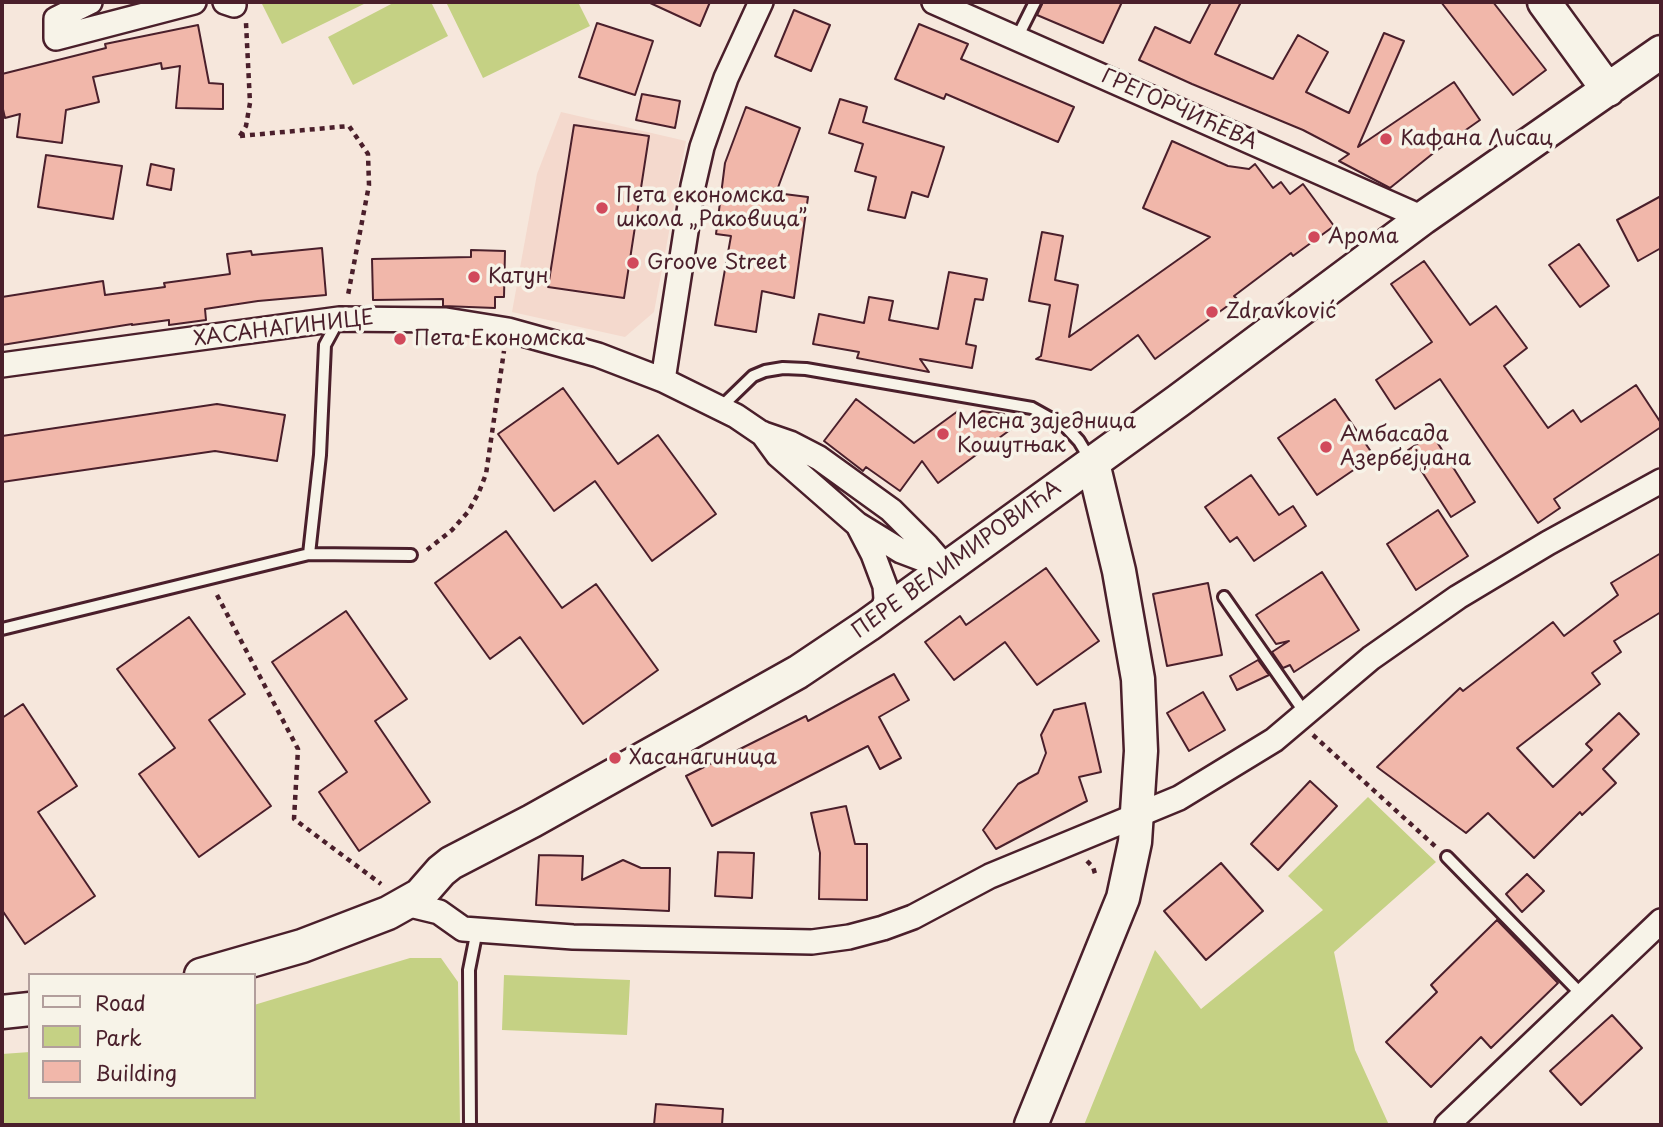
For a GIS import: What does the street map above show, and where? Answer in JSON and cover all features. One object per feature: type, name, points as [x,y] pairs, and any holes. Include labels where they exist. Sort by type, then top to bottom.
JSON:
[{"type":"main road","points":[[1544,2],[1608,90]]},
{"type":"main road","name":"ПЕРЕ ВЕЛИМИРОВИЋА","points":[[208,973],[302,946],[406,904],[420,895],[451,863],[798,672],[1093,463],[1423,218],[1661,52]]},
{"type":"main road","points":[[1031,1125],[1123,898],[1137,817],[1141,723],[1135,653],[1111,529],[1093,463]]},
{"type":"main road","points":[[2,1012],[28,1009]]},
{"type":"street","points":[[90,2],[56,19],[55,38],[194,2]]},
{"type":"street","points":[[663,380],[693,186],[702,147],[726,78],[761,2]]},
{"type":"street","name":"ГРЕГОРЧИЋЕВА","points":[[934,2],[1423,218]]},
{"type":"street","name":"ХАСАНАГИНИЦЕ","points":[[2,365],[339,319],[426,318],[465,322],[555,342],[663,380],[720,408],[761,433],[819,458],[891,510],[946,568]]},
{"type":"street","name":"ХАСАНАГИНИЦЕ","points":[[761,433],[778,455],[857,524],[901,551],[946,568]]},
{"type":"street","points":[[406,904],[439,912],[460,928],[573,937],[812,942],[849,937],[883,928],[913,917],[990,876],[1049,850],[1179,798],[1274,740],[1371,658],[1458,597],[1548,542],[1661,481]]},
{"type":"street","name":"ХАСАНАГИНИЦЕ","points":[[857,524],[873,554],[885,586],[886,599],[882,615]]},
{"type":"street","points":[[1447,1125],[1661,920]]},
{"type":"lane","points":[[1017,38],[1035,2]]},
{"type":"lane","points":[[309,554],[320,455],[325,345],[339,319]]},
{"type":"lane","points":[[720,408],[744,382],[765,371],[783,368],[806,369],[849,375],[1032,408],[1066,427],[1093,463]]},
{"type":"lane","points":[[2,629],[309,554],[411,555]]},
{"type":"lane","points":[[1224,597],[1301,717]]},
{"type":"lane","points":[[1447,857],[1583,996]]},
{"type":"lane","points":[[470,1125],[469,970],[477,930]]},
{"type":"path","points":[[230,4],[246,22],[249,59],[250,103],[246,126],[240,136],[349,126],[368,154],[369,185],[345,310],[339,319]]},
{"type":"path","points":[[411,555],[429,549],[452,530],[468,512],[480,492],[486,474],[504,347]]},
{"type":"path","points":[[209,579],[298,749],[295,819],[406,904]]},
{"type":"path","points":[[1301,717],[1352,769],[1447,857]]},
{"type":"shaded area","name":"Пета економска школа „Раковица”","points":[[561,112],[686,141],[654,312],[625,337],[512,312],[537,174]]},
{"type":"green space","points":[[261,2],[368,2],[282,44]]},
{"type":"green space","points":[[395,2],[431,2],[448,36],[353,85],[328,37]]},
{"type":"green space","points":[[446,2],[578,2],[590,26],[483,78]]},
{"type":"green space","points":[[1368,797],[1436,862],[1334,952],[1355,1050],[1389,1125],[1084,1125],[1155,950],[1201,1009],[1323,910],[1288,876]]},
{"type":"green space","points":[[410,958],[441,958],[458,982],[460,1125],[2,1125],[2,1054],[28,1052],[28,1099],[256,1099],[256,1004]]},
{"type":"green space","points":[[504,975],[630,980],[627,1035],[502,1030]]},
{"type":"building","points":[[648,2],[710,2],[700,26]]},
{"type":"building","points":[[1043,2],[1122,2],[1103,43],[1037,15]]},
{"type":"building","points":[[1211,2],[1241,2],[1215,54],[1273,79],[1298,35],[1328,52],[1306,92],[1349,113],[1384,33],[1404,41],[1358,147],[1454,82],[1480,120],[1390,188],[1339,161],[1349,154],[1303,130],[1139,60],[1155,27],[1190,43]]},
{"type":"building","points":[[1441,2],[1493,2],[1546,70],[1513,95]]},
{"type":"building","points":[[794,10],[830,25],[811,71],[775,56]]},
{"type":"building","points":[[597,23],[653,41],[635,95],[579,77]]},
{"type":"building","points":[[919,24],[968,44],[961,59],[1074,107],[1058,142],[946,94],[944,99],[895,79]]},
{"type":"building","points":[[198,25],[209,83],[223,84],[223,109],[176,108],[180,66],[162,69],[161,63],[93,77],[99,102],[66,110],[62,143],[17,137],[20,114],[5,118],[2,105],[2,74],[106,48],[105,44]]},
{"type":"building","points":[[642,94],[680,101],[675,128],[636,120]]},
{"type":"building","points":[[840,99],[867,107],[863,122],[944,147],[928,197],[912,192],[905,218],[868,210],[876,177],[855,171],[863,144],[829,133]]},
{"type":"building","points":[[746,107],[800,128],[776,193],[808,197],[794,298],[762,291],[756,332],[715,325],[731,236],[716,234],[725,163]]},
{"type":"building","points":[[574,125],[649,136],[624,298],[548,287]]},
{"type":"building","points":[[1172,141],[1228,166],[1249,169],[1255,164],[1273,188],[1281,182],[1290,194],[1303,184],[1334,226],[1293,256],[1291,253],[1234,296],[1237,299],[1155,359],[1138,335],[1091,370],[1036,359],[1041,356],[1050,305],[1029,301],[1042,232],[1063,236],[1055,280],[1078,285],[1069,337],[1210,237],[1143,208]]},
{"type":"building","points":[[46,155],[122,166],[113,219],[38,207]]},
{"type":"building","points":[[151,164],[174,169],[171,190],[147,185]]},
{"type":"building","points":[[1661,196],[1661,248],[1638,261],[1617,220]]},
{"type":"building","points":[[1579,244],[1609,286],[1580,307],[1549,265]]},
{"type":"building","points":[[322,248],[326,295],[205,309],[206,320],[169,325],[169,320],[132,324],[2,345],[2,297],[103,281],[105,295],[165,287],[164,283],[230,274],[227,254],[251,251],[252,255]]},
{"type":"building","points":[[471,250],[505,251],[504,297],[495,297],[495,308],[443,306],[443,299],[373,300],[372,259],[471,257]]},
{"type":"building","points":[[1424,261],[1470,325],[1496,306],[1527,348],[1504,366],[1548,428],[1573,410],[1581,422],[1636,385],[1661,427],[1554,499],[1560,508],[1538,523],[1440,379],[1395,409],[1376,380],[1432,342],[1391,284]]},
{"type":"building","points":[[949,272],[987,279],[983,300],[975,299],[966,344],[976,346],[972,368],[920,359],[929,372],[857,358],[859,352],[813,344],[819,314],[864,323],[869,297],[893,301],[889,320],[938,329]]},
{"type":"building","points":[[563,388],[618,464],[658,435],[716,514],[652,561],[595,481],[554,511],[498,434]]},
{"type":"building","points":[[856,399],[914,443],[958,411],[966,422],[982,411],[1004,414],[1014,427],[938,483],[922,461],[900,491],[866,467],[863,471],[824,441]]},
{"type":"building","name":"Амбасада Азербејџана","points":[[1335,399],[1374,456],[1317,495],[1278,438]]},
{"type":"building","points":[[217,404],[285,415],[277,461],[215,451],[2,482],[2,436]]},
{"type":"building","points":[[1432,434],[1475,502],[1451,517],[1408,450]]},
{"type":"building","points":[[1251,475],[1279,515],[1293,506],[1306,526],[1254,561],[1237,537],[1230,542],[1205,507]]},
{"type":"building","points":[[1438,510],[1468,556],[1416,590],[1387,544]]},
{"type":"building","points":[[506,531],[562,608],[596,584],[658,670],[583,724],[520,637],[490,659],[435,583]]},
{"type":"building","points":[[1661,553],[1661,612],[1614,641],[1621,652],[1592,673],[1600,684],[1517,748],[1553,787],[1592,750],[1586,744],[1619,713],[1639,734],[1603,769],[1616,783],[1582,815],[1580,812],[1534,858],[1488,813],[1466,833],[1377,767],[1460,688],[1463,691],[1553,622],[1564,636],[1618,595],[1611,583]]},
{"type":"building","points":[[1046,568],[1099,641],[1037,685],[1005,642],[954,680],[925,642],[960,616],[966,625]]},
{"type":"building","points":[[1322,572],[1359,630],[1294,672],[1290,665],[1283,668],[1272,652],[1289,641],[1276,644],[1256,615]]},
{"type":"building","points":[[1208,583],[1222,655],[1167,666],[1153,594]]},
{"type":"building","points":[[346,611],[407,699],[375,721],[430,802],[359,851],[319,792],[347,772],[272,662]]},
{"type":"building","points":[[189,617],[245,694],[209,720],[271,806],[199,857],[139,774],[175,748],[117,669]]},
{"type":"building","points":[[1258,660],[1269,675],[1237,690],[1230,676]]},
{"type":"building","points":[[894,674],[909,700],[879,717],[901,758],[880,769],[868,746],[712,826],[686,776],[806,716],[808,721]]},
{"type":"building","points":[[1203,692],[1225,730],[1189,751],[1167,713]]},
{"type":"building","points":[[1085,703],[1101,772],[1079,777],[1087,801],[996,849],[983,830],[1018,784],[1038,773],[1046,753],[1041,735],[1054,710]]},
{"type":"building","points":[[23,704],[77,786],[38,812],[95,896],[25,944],[2,910],[2,718]]},
{"type":"building","points":[[1310,781],[1337,806],[1278,870],[1251,844]]},
{"type":"building","points":[[846,806],[855,844],[867,844],[867,900],[819,899],[820,853],[811,813]]},
{"type":"building","points":[[718,852],[754,853],[752,898],[715,896]]},
{"type":"building","points":[[539,855],[583,856],[582,880],[623,860],[641,868],[670,868],[669,911],[536,905]]},
{"type":"building","points":[[1221,863],[1263,911],[1206,960],[1164,911]]},
{"type":"building","points":[[1527,874],[1544,891],[1522,912],[1506,894]]},
{"type":"building","points":[[1497,920],[1558,983],[1491,1048],[1481,1037],[1431,1087],[1386,1042],[1437,992],[1431,985]]},
{"type":"building","points":[[1612,1015],[1642,1048],[1581,1105],[1550,1071]]},
{"type":"building","points":[[656,1104],[723,1109],[722,1125],[654,1125]]},
{"type":"place","name":"Кафана Лисац","points":[[1386,139]]},
{"type":"place","name":"Пета економска школа „Раковица”","points":[[602,208]]},
{"type":"place","name":"Арома","points":[[1314,237]]},
{"type":"place","name":"Groove Street","points":[[633,263]]},
{"type":"place","name":"Катун","points":[[474,277]]},
{"type":"place","name":"Zdravković","points":[[1212,312]]},
{"type":"place","name":"Пета Економска","points":[[400,339]]},
{"type":"place","name":"Месна заједница Кошутњак","points":[[943,434]]},
{"type":"place","name":"Амбасада Азербејџана","points":[[1326,447]]},
{"type":"place","name":"Хасанагиница","points":[[615,758]]}]
